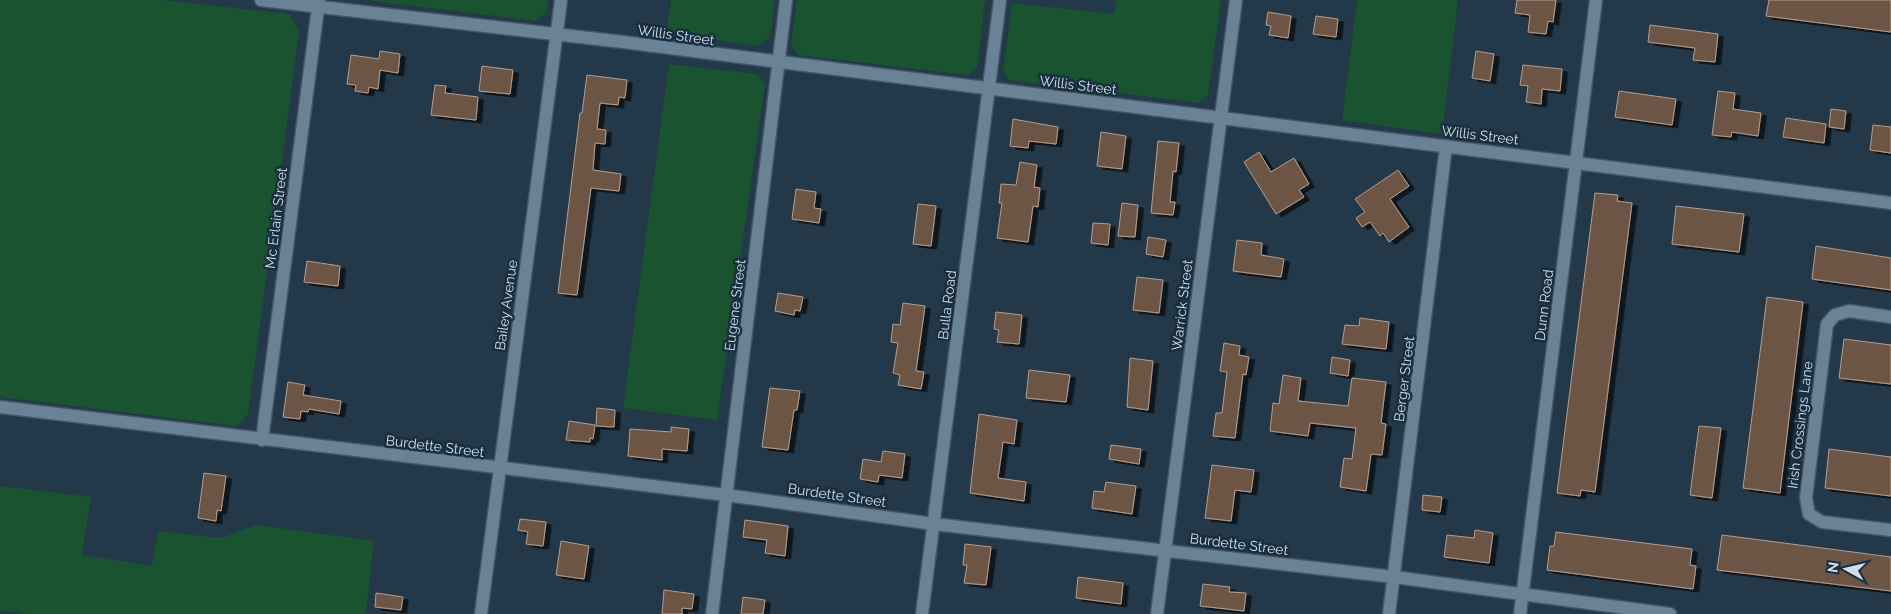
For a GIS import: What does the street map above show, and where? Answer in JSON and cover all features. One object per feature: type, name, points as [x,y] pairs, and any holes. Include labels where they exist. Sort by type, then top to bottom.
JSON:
[{"type":"street","name":"Willis Street","points":[[261,0],[319,4],[989,90],[1575,162],[1891,204]]},
{"type":"street","name":"Bailey Avenue","points":[[481,614],[561,0]]},
{"type":"street","name":"Eugene Street","points":[[712,614],[780,63],[786,0]]},
{"type":"street","name":"Bulla Road","points":[[922,614],[1000,0]]},
{"type":"street","name":"Warrick Street","points":[[1157,614],[1236,0]]},
{"type":"street","name":"Dunn Road","points":[[1520,614],[1596,0]]},
{"type":"street","name":"Mc Erlain Street","points":[[262,440],[319,4]]},
{"type":"street","name":"Berger Street","points":[[1389,614],[1446,146]]},
{"type":"street","name":"Irish Crossings Lane","points":[[1891,317],[1849,311],[1835,315],[1827,324],[1806,498],[1809,514],[1822,522],[1891,530]]},
{"type":"street","name":"Burdette Street","points":[[0,407],[726,495],[934,524],[1394,577],[1522,596],[1670,614]]},
{"type":"green space","points":[[0,0],[163,0],[290,14],[299,33],[248,414],[237,426],[0,397]]},
{"type":"green space","points":[[365,0],[548,0],[547,12],[536,21]]},
{"type":"green space","points":[[671,0],[775,0],[770,37],[758,46],[666,33]]},
{"type":"green space","points":[[797,0],[985,0],[977,67],[968,75],[798,55],[791,45]]},
{"type":"green space","points":[[1116,0],[1221,0],[1208,95],[1199,103],[1009,80],[1003,71],[1012,3],[1114,14]]},
{"type":"green space","points":[[1357,0],[1458,0],[1442,134],[1342,120]]},
{"type":"green space","points":[[669,64],[757,74],[765,84],[717,420],[623,408]]},
{"type":"green space","points":[[0,486],[91,497],[82,555],[152,566],[158,531],[221,538],[257,525],[374,541],[366,614],[26,614],[0,610]]},
{"type":"building","points":[[1517,0],[1556,0],[1553,22],[1548,21],[1546,34],[1528,32],[1530,15],[1515,13]]},
{"type":"building","points":[[1769,0],[1891,0],[1891,32],[1766,16]]},
{"type":"building","points":[[1268,12],[1291,16],[1288,38],[1269,35],[1271,26],[1266,25]]},
{"type":"building","points":[[1316,16],[1338,19],[1336,37],[1313,34]]},
{"type":"building","points":[[1650,25],[1718,34],[1715,62],[1693,60],[1695,48],[1648,42]]},
{"type":"building","points":[[380,51],[400,54],[398,73],[380,70],[378,89],[369,87],[368,93],[355,91],[356,85],[347,84],[351,55],[379,59]]},
{"type":"building","points":[[1476,51],[1494,54],[1490,81],[1472,78]]},
{"type":"building","points":[[1523,65],[1562,69],[1560,91],[1542,89],[1541,104],[1526,102],[1528,86],[1520,85]]},
{"type":"building","points":[[482,66],[513,70],[510,94],[479,91]]},
{"type":"building","points":[[587,75],[627,80],[625,98],[619,97],[618,105],[600,103],[597,129],[606,130],[605,144],[595,143],[593,170],[621,174],[619,191],[591,188],[577,295],[558,293],[580,113],[582,113]]},
{"type":"building","points":[[435,85],[446,86],[445,93],[478,97],[476,120],[431,115]]},
{"type":"building","points":[[1619,91],[1676,99],[1672,125],[1615,117]]},
{"type":"building","points":[[1718,91],[1735,93],[1733,109],[1761,113],[1758,136],[1732,132],[1731,137],[1712,135]]},
{"type":"building","points":[[1831,109],[1846,111],[1844,129],[1829,127]]},
{"type":"building","points":[[1786,118],[1826,124],[1824,143],[1783,137]]},
{"type":"building","points":[[1013,119],[1058,127],[1056,144],[1029,141],[1028,148],[1010,146]]},
{"type":"building","points":[[1873,125],[1891,127],[1891,153],[1870,150]]},
{"type":"building","points":[[1101,132],[1126,136],[1122,169],[1097,166]]},
{"type":"building","points":[[1158,141],[1179,143],[1176,172],[1173,171],[1170,202],[1175,202],[1173,215],[1151,213]]},
{"type":"building","points":[[1259,152],[1271,172],[1294,158],[1309,184],[1299,190],[1304,197],[1276,214],[1244,162]]},
{"type":"building","points":[[1020,162],[1037,165],[1034,187],[1040,188],[1038,207],[1033,206],[1028,242],[997,238],[1002,203],[999,203],[1001,184],[1016,185]]},
{"type":"building","points":[[1398,170],[1409,186],[1390,199],[1409,227],[1389,242],[1383,233],[1380,236],[1370,222],[1362,227],[1356,218],[1365,212],[1355,199]]},
{"type":"building","points":[[796,189],[816,192],[814,208],[821,209],[819,223],[792,219]]},
{"type":"building","points":[[1595,193],[1618,195],[1617,201],[1632,203],[1595,492],[1581,490],[1580,496],[1557,493]]},
{"type":"building","points":[[1122,203],[1138,205],[1135,237],[1118,236]]},
{"type":"building","points":[[918,204],[936,206],[931,246],[913,244]]},
{"type":"building","points":[[1676,206],[1744,214],[1739,252],[1672,244]]},
{"type":"building","points":[[1093,223],[1110,224],[1108,245],[1091,243]]},
{"type":"building","points":[[1148,237],[1166,240],[1163,257],[1146,254]]},
{"type":"building","points":[[1237,240],[1262,243],[1261,255],[1284,259],[1281,277],[1233,271]]},
{"type":"building","points":[[1816,246],[1891,258],[1891,290],[1812,279]]},
{"type":"building","points":[[307,261],[340,266],[338,286],[304,282]]},
{"type":"building","points":[[1137,277],[1163,280],[1159,313],[1133,310]]},
{"type":"building","points":[[778,293],[803,297],[800,311],[795,310],[794,315],[775,311]]},
{"type":"building","points":[[1767,297],[1803,302],[1780,493],[1743,488]]},
{"type":"building","points":[[903,303],[925,306],[916,371],[924,372],[921,389],[898,385],[900,375],[893,373],[898,343],[891,342],[893,324],[900,325]]},
{"type":"building","points":[[996,312],[1022,315],[1019,344],[997,342],[999,330],[994,329]]},
{"type":"building","points":[[1360,318],[1389,322],[1386,349],[1342,344],[1345,325],[1359,326]]},
{"type":"building","points":[[1844,339],[1891,345],[1891,384],[1839,378]]},
{"type":"building","points":[[1224,343],[1240,346],[1239,355],[1249,357],[1246,375],[1243,374],[1235,438],[1213,436],[1216,413],[1222,413],[1227,372],[1220,371]]},
{"type":"building","points":[[1332,357],[1350,360],[1348,376],[1330,373]]},
{"type":"building","points":[[1130,358],[1153,361],[1148,410],[1127,407]]},
{"type":"building","points":[[1029,370],[1070,375],[1066,402],[1026,398]]},
{"type":"building","points":[[1283,375],[1301,378],[1298,401],[1348,406],[1352,378],[1386,382],[1381,423],[1386,424],[1382,455],[1371,454],[1366,491],[1340,487],[1344,458],[1352,459],[1356,428],[1310,423],[1308,436],[1270,431],[1273,403],[1279,404]]},
{"type":"building","points":[[288,382],[305,385],[303,395],[341,401],[339,414],[309,409],[308,412],[301,411],[300,419],[283,417]]},
{"type":"building","points":[[770,388],[800,391],[797,410],[794,410],[788,450],[762,447]]},
{"type":"building","points":[[597,408],[615,410],[614,427],[596,426]]},
{"type":"building","points":[[979,414],[1017,420],[1014,444],[1003,442],[998,478],[1026,482],[1024,501],[970,493]]},
{"type":"building","points":[[569,421],[595,425],[593,439],[590,438],[590,442],[566,440]]},
{"type":"building","points":[[1699,426],[1721,428],[1712,498],[1690,495]]},
{"type":"building","points":[[671,427],[689,429],[687,451],[662,449],[662,460],[628,456],[630,429],[671,432]]},
{"type":"building","points":[[1111,445],[1141,449],[1139,464],[1109,459]]},
{"type":"building","points":[[1829,449],[1891,457],[1891,496],[1825,488]]},
{"type":"building","points":[[883,451],[905,454],[902,478],[879,475],[878,482],[860,479],[863,459],[881,462]]},
{"type":"building","points":[[1212,465],[1254,470],[1251,492],[1235,490],[1231,521],[1205,518]]},
{"type":"building","points":[[204,473],[226,476],[221,511],[217,510],[216,521],[198,518]]},
{"type":"building","points":[[1106,482],[1136,486],[1132,514],[1092,508],[1094,491],[1104,492]]},
{"type":"building","points":[[1423,495],[1442,497],[1440,512],[1422,510]]},
{"type":"building","points":[[520,519],[546,522],[543,546],[526,544],[528,532],[518,530]]},
{"type":"building","points":[[745,520],[788,526],[785,556],[765,553],[767,540],[743,537]]},
{"type":"building","points":[[1475,530],[1493,533],[1489,563],[1444,557],[1447,535],[1474,538]]},
{"type":"building","points":[[1556,532],[1692,549],[1690,565],[1696,566],[1693,589],[1547,570],[1550,546],[1554,546]]},
{"type":"building","points":[[1722,535],[1891,557],[1891,591],[1717,570]]},
{"type":"building","points":[[561,541],[589,546],[584,579],[556,575]]},
{"type":"building","points":[[965,544],[991,547],[986,585],[964,583],[967,565],[963,565]]},
{"type":"building","points":[[1078,577],[1123,583],[1121,604],[1076,598]]},
{"type":"building","points":[[1203,584],[1230,587],[1229,592],[1246,593],[1244,611],[1200,606]]},
{"type":"building","points":[[664,590],[694,594],[692,609],[682,608],[682,614],[662,614]]},
{"type":"building","points":[[376,593],[403,597],[401,610],[375,607]]},
{"type":"building","points":[[743,597],[765,600],[763,614],[741,614]]}]
